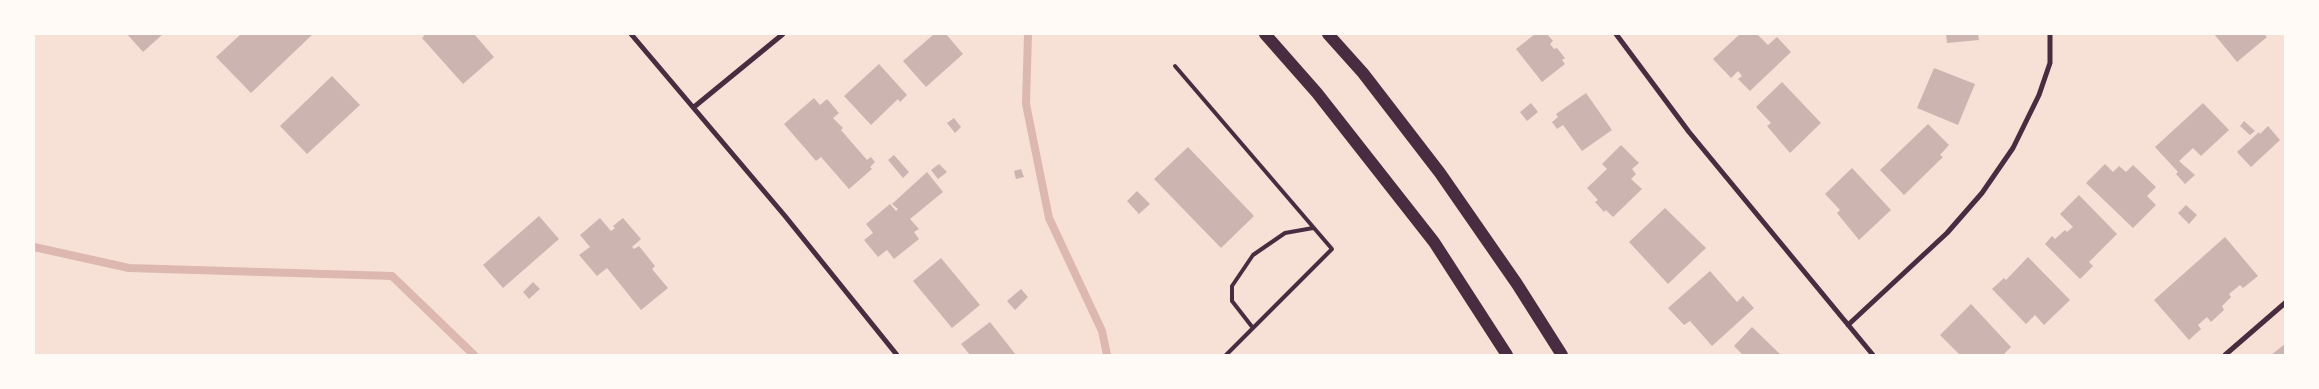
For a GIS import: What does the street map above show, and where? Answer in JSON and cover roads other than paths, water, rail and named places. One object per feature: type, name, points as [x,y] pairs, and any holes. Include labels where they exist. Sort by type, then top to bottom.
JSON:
[{"type":"main road","points":[[1265,34],[1317,93],[1434,242],[1507,355]]},
{"type":"main road","points":[[1328,34],[1363,73],[1440,173],[1518,284],[1562,355]]},
{"type":"street","points":[[631,34],[785,216],[897,355]]},
{"type":"street","points":[[694,107],[783,34]]},
{"type":"street","points":[[1616,34],[1689,132],[1873,355]]},
{"type":"street","points":[[1848,325],[1947,233],[1982,193],[2013,148],[2039,95],[2050,63],[2050,34]]},
{"type":"street","points":[[2225,355],[2285,304]]},
{"type":"lane","points":[[1175,66],[1332,249],[1226,355]]},
{"type":"lane","points":[[1253,328],[1232,301],[1232,286],[1253,254],[1285,233],[1313,228]]},
{"type":"waterway","points":[[1028,34],[1026,104],[1049,218],[1102,331],[1107,355]]},
{"type":"waterway","points":[[34,247],[129,268],[392,276],[474,355]]}]
